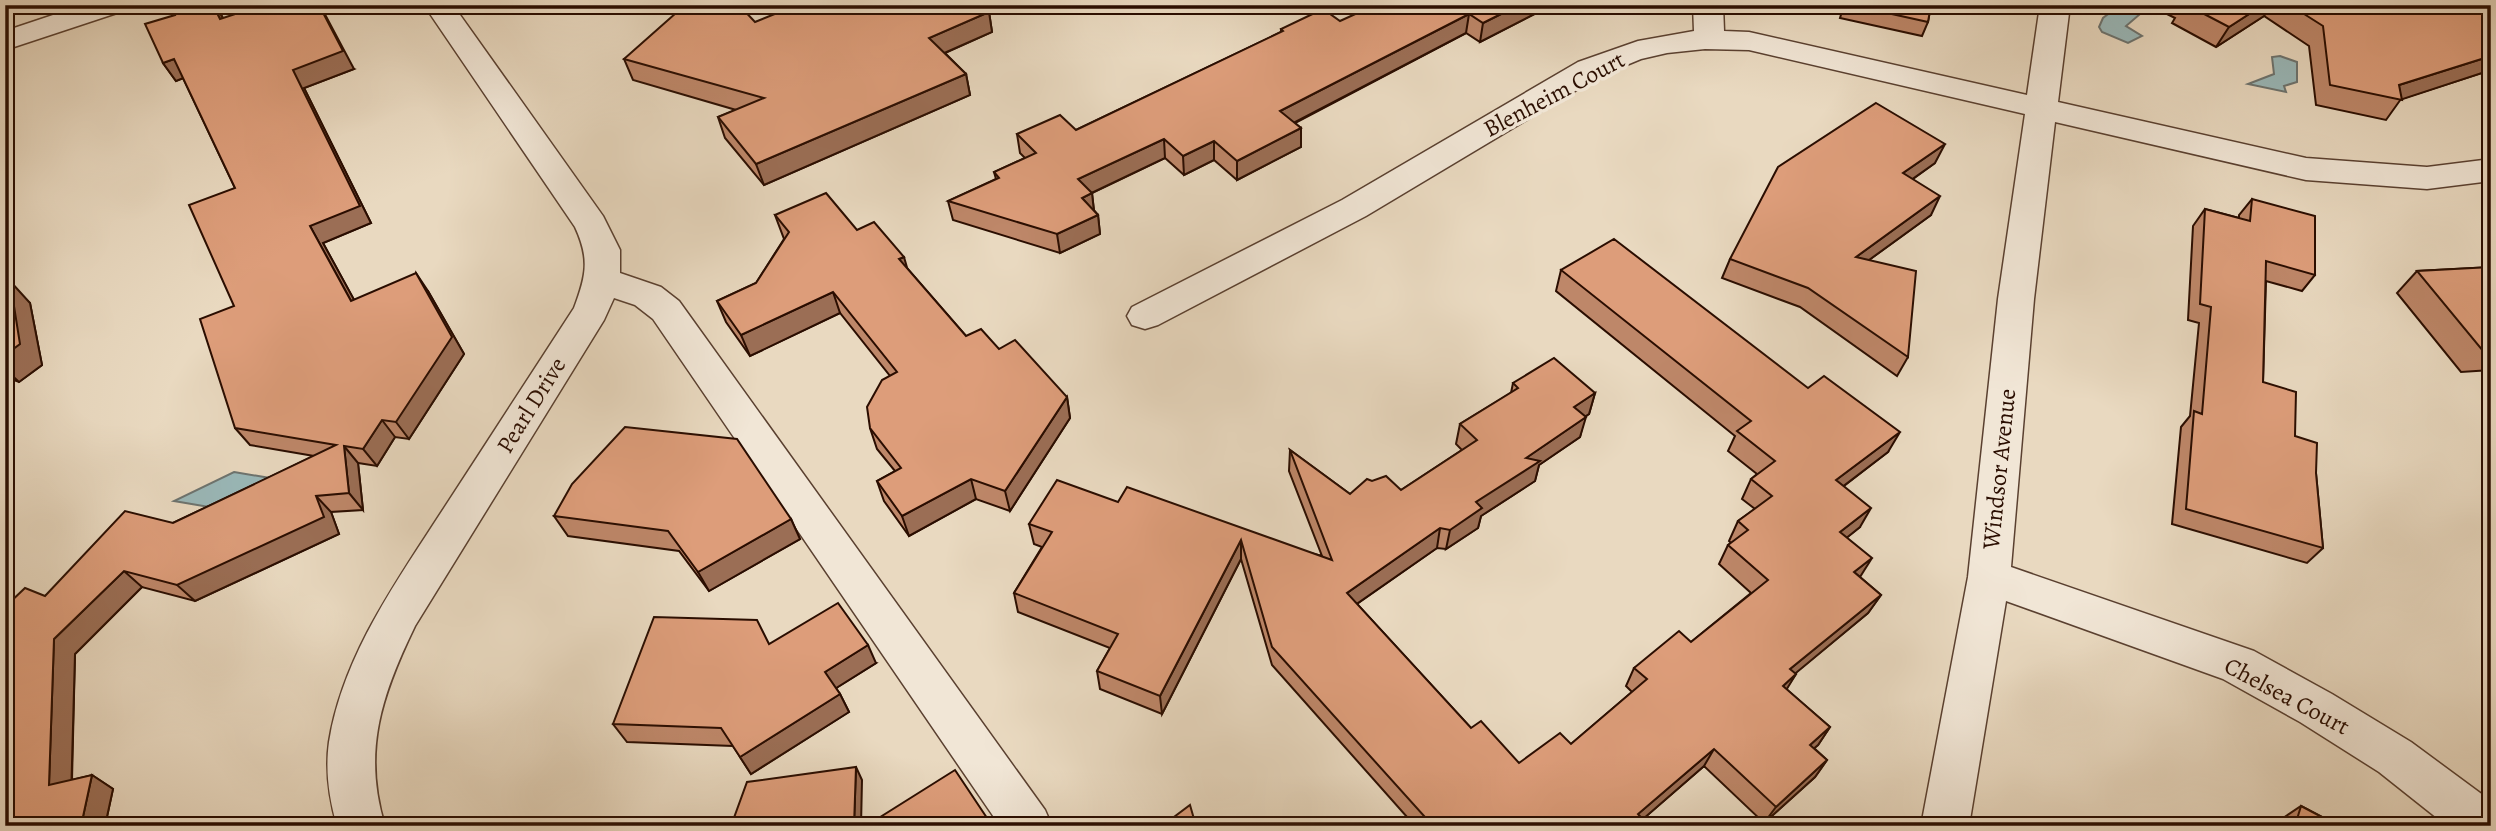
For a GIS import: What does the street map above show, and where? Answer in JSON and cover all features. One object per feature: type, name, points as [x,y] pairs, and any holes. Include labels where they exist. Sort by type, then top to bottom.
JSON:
[{"type":"street","points":[[5,41],[113,5]]},
{"type":"street","name":"Pearl Drive","points":[[362,826],[349,762],[357,712],[374,663],[400,613],[592,311],[601,280],[603,250],[591,223],[438,5]]},
{"type":"street","points":[[1707,5],[1709,38]]},
{"type":"street","name":"Windsor Avenue","points":[[1945,826],[1989,578],[2016,299],[2056,5]]},
{"type":"street","name":"Blenheim Court","points":[[1145,316],[1354,208],[1589,69],[1622,54],[1671,41],[1709,38],[1749,41],[2041,110]]},
{"type":"street","points":[[2041,110],[2306,169],[2427,178],[2491,170]]},
{"type":"street","points":[[601,280],[648,296],[666,310],[1028,826]]},
{"type":"street","name":"Chelsea Court","points":[[1989,578],[2238,665],[2316,708],[2395,757],[2485,826]]},
{"type":"water","points":[[2120,5],[2140,14],[2126,26],[2142,36],[2128,43],[2102,32],[2099,27],[2103,18]]},
{"type":"water","points":[[2280,56],[2297,62],[2297,82],[2284,86],[2286,92],[2248,84],[2274,74],[2272,57]]},
{"type":"water","points":[[234,472],[270,478],[209,507],[174,501]]},
{"type":"building","points":[[171,5],[213,5],[220,19],[263,5],[319,5],[343,51],[293,70],[360,206],[310,226],[351,301],[416,273],[452,337],[396,422],[382,420],[363,449],[344,446],[349,493],[316,496],[324,517],[177,585],[124,571],[54,639],[49,785],[92,775],[81,826],[5,826],[5,728],[10,725],[5,726],[5,607],[25,588],[45,596],[125,511],[173,523],[336,445],[235,428],[200,319],[234,306],[189,205],[235,188],[174,59],[163,63],[145,24],[175,15]]},
{"type":"building","points":[[685,5],[739,5],[755,22],[797,5],[982,5],[989,12],[929,38],[966,74],[756,164],[718,117],[764,98],[624,59]]},
{"type":"building","points":[[1375,5],[1519,5],[1483,23],[1469,14],[1280,111],[1301,128],[1237,161],[1214,141],[1183,156],[1164,139],[1078,179],[1092,193],[1082,198],[1098,215],[1057,234],[948,201],[999,178],[994,172],[1036,153],[1017,134],[1060,115],[1076,130],[1283,31],[1281,29],[1323,9],[1340,21]]},
{"type":"building","points":[[1851,5],[1931,5],[1928,22]]},
{"type":"building","points":[[2187,5],[2263,5],[2229,27]]},
{"type":"building","points":[[2290,5],[2491,5],[2491,56],[2399,85],[2402,100],[2330,85],[2323,26]]},
{"type":"building","points":[[1876,103],[1945,144],[1903,173],[1940,196],[1856,257],[1916,271],[1908,357],[1808,288],[1730,259],[1778,167]]},
{"type":"building","points":[[826,193],[857,230],[874,222],[904,257],[899,259],[966,336],[981,329],[999,349],[1015,340],[1067,397],[1005,491],[971,479],[902,516],[877,481],[901,468],[870,428],[867,407],[882,380],[897,372],[833,292],[741,335],[717,301],[756,283],[789,232],[775,215]]},
{"type":"building","points":[[2252,199],[2315,216],[2315,275],[2266,261],[2263,382],[2296,392],[2295,436],[2317,443],[2316,473],[2323,548],[2186,509],[2194,411],[2202,414],[2211,307],[2200,304],[2205,209],[2250,221]]},
{"type":"building","points":[[1614,239],[1808,388],[1824,376],[1900,432],[1836,480],[1871,508],[1840,532],[1872,558],[1854,572],[1881,595],[1790,669],[1796,674],[1783,686],[1830,727],[1810,745],[1827,760],[1776,807],[1714,749],[1638,814],[1644,821],[1638,826],[1433,826],[1272,647],[1241,540],[1160,696],[1097,671],[1118,634],[1014,593],[1052,532],[1029,524],[1057,480],[1118,502],[1127,487],[1332,560],[1290,450],[1350,494],[1367,479],[1372,481],[1386,476],[1401,490],[1477,440],[1460,424],[1518,388],[1513,383],[1554,358],[1595,393],[1574,407],[1586,417],[1526,458],[1540,461],[1476,502],[1482,508],[1450,530],[1440,528],[1347,593],[1471,728],[1481,721],[1519,763],[1560,733],[1571,744],[1647,679],[1634,668],[1679,631],[1691,642],[1768,580],[1728,545],[1748,530],[1738,521],[1772,496],[1751,479],[1775,461],[1737,431],[1751,421],[1561,270]]},
{"type":"building","points":[[2491,267],[2491,350],[2483,351],[2417,271]]},
{"type":"building","points":[[10,281],[20,344],[5,355],[5,283]]},
{"type":"building","points":[[625,427],[737,439],[791,519],[698,572],[668,531],[554,516],[572,484]]},
{"type":"building","points":[[838,603],[868,645],[825,672],[840,694],[740,757],[721,728],[613,724],[654,617],[757,620],[769,644]]},
{"type":"building","points":[[856,767],[854,826],[731,826],[747,782]]},
{"type":"building","points":[[955,770],[989,821],[982,826],[866,826]]},
{"type":"building","points":[[1190,805],[1196,826],[1162,826]]},
{"type":"building","points":[[2301,806],[2339,826],[2295,826]]},
{"type":"building","points":[[2349,820],[2361,826],[2348,826]]}]
